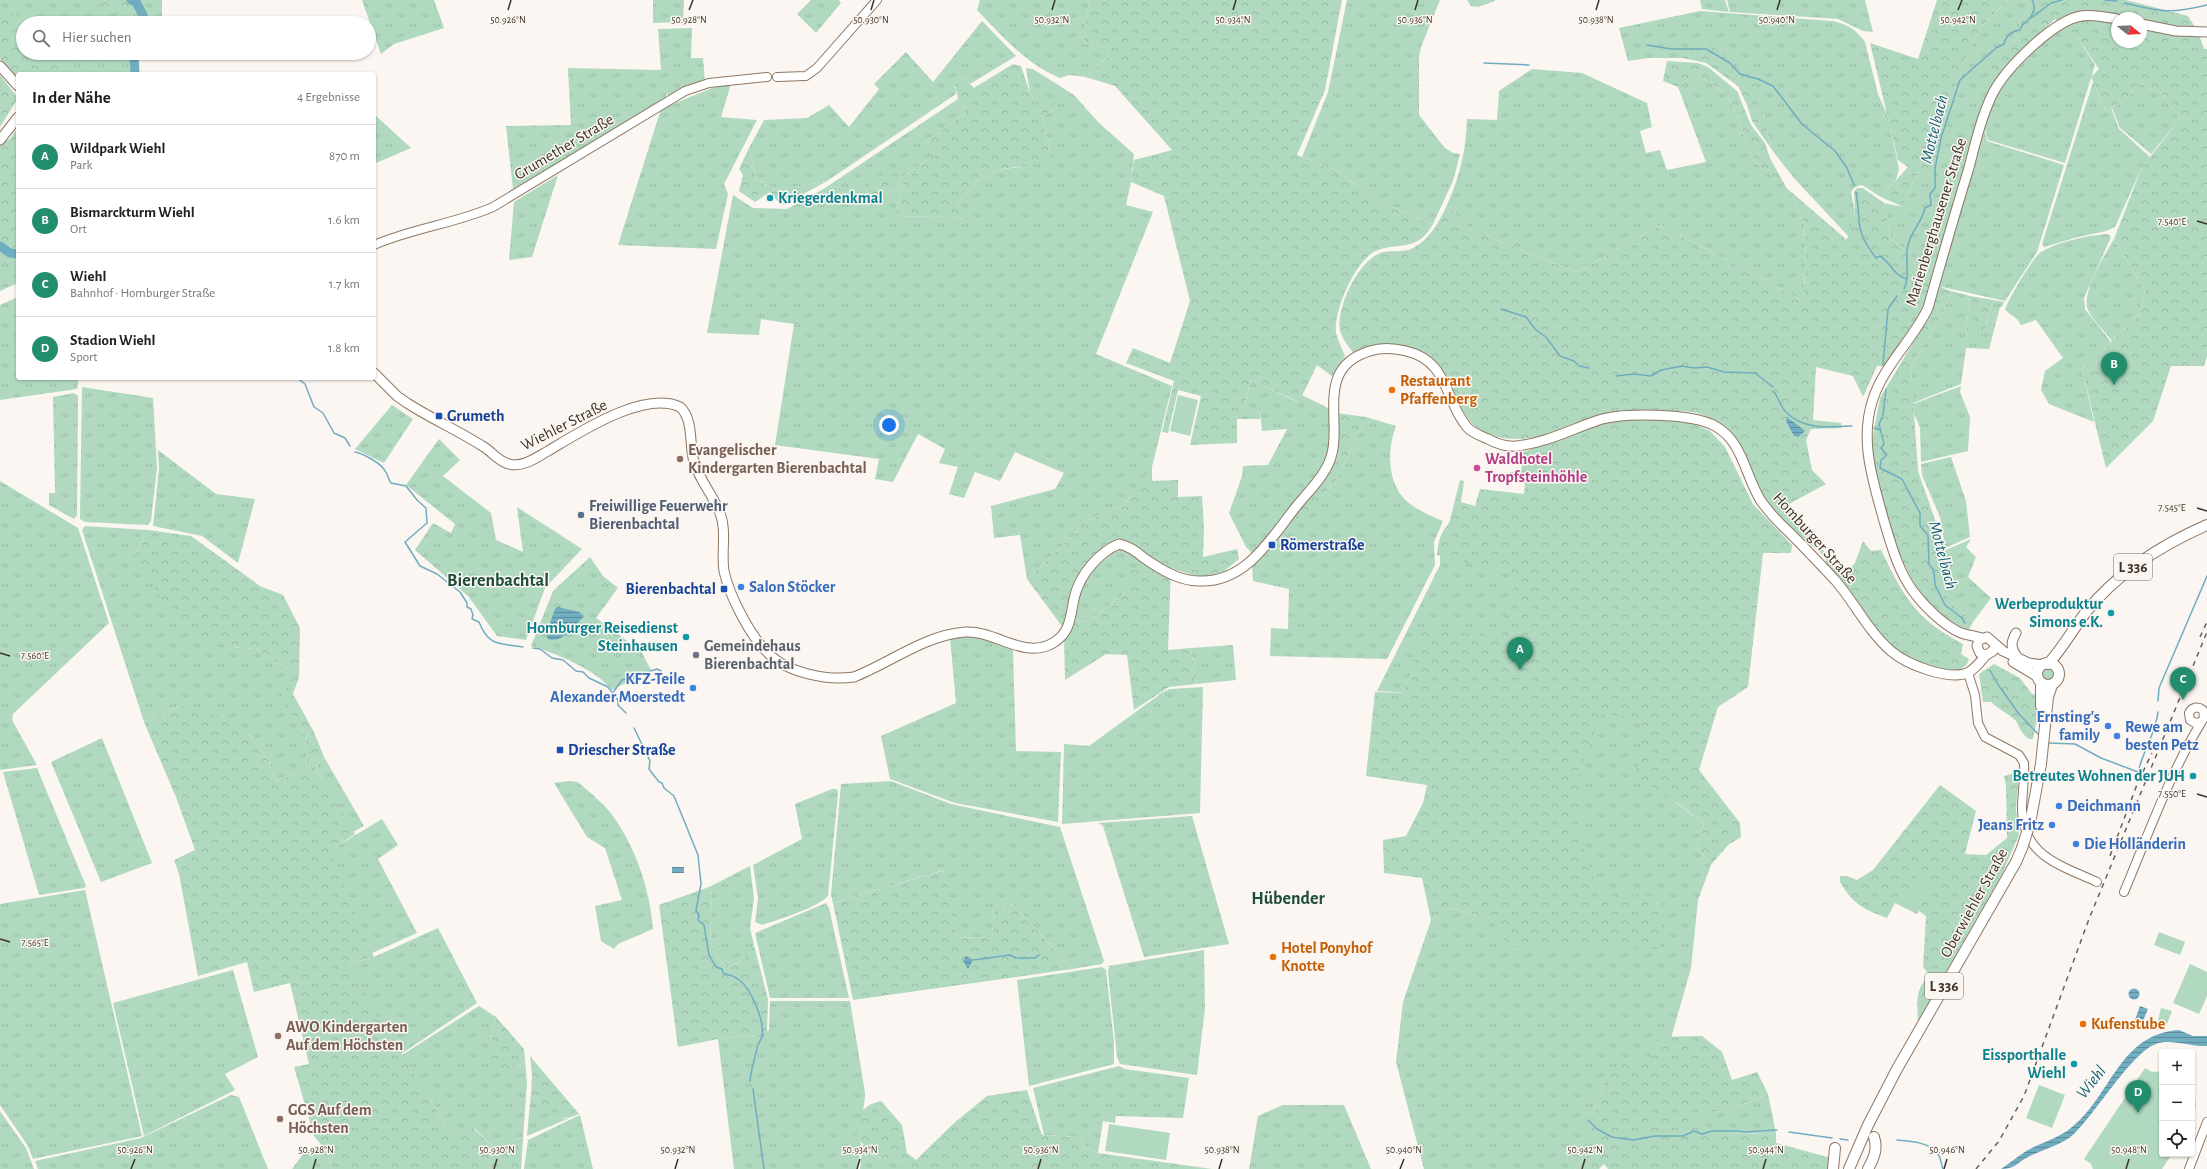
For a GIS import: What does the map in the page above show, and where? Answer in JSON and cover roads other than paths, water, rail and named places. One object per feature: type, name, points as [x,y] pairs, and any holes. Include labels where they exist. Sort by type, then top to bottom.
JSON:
[{"type":"main road","name":"Marienberghausener Straße","points":[[1985,650],[1990,638],[1981,638],[1961,632],[1927,606],[1913,590],[1901,568],[1891,543],[1870,472],[1868,448],[1870,412],[1879,383],[1922,320],[1928,308],[1980,128],[1994,92],[2005,75],[2039,42],[2069,20],[2082,16],[2111,18]]},
{"type":"main road","points":[[2147,25],[2176,31],[2207,32]]},
{"type":"main road","points":[[0,66],[16,84]]},
{"type":"main road","points":[[0,140],[16,120]]},
{"type":"main road","name":"Homburger Straße","points":[[1332,408],[1334,390],[1340,375],[1349,362],[1369,351],[1383,348],[1394,348],[1417,354],[1429,362],[1444,382],[1458,413],[1468,429],[1505,446],[1534,443],[1598,420],[1611,417],[1678,417],[1692,418],[1708,423],[1723,431],[1732,440],[1762,503],[1838,584],[1870,627],[1893,653],[1943,674],[1956,675],[1970,671]]},
{"type":"main road","name":"Wiehler Straße","points":[[376,375],[397,396],[407,403],[485,447],[504,462],[514,465],[533,460],[587,427],[635,408],[663,402],[680,407],[687,418],[691,448],[697,469],[720,513],[723,562],[729,586],[751,630],[768,653],[787,666],[843,679],[865,673],[949,634],[967,632],[982,634],[1022,647],[1041,647],[1053,643],[1066,631],[1071,620],[1075,595],[1080,583],[1103,552],[1119,544],[1126,545],[1159,568],[1178,577],[1196,582],[1226,578],[1250,563],[1259,554],[1327,466],[1333,446],[1332,408]]},
{"type":"main road","name":"L 336","points":[[2039,680],[2038,670],[2046,664],[2091,607],[2128,570],[2166,545],[2207,525]]},
{"type":"main road","name":"L 336","points":[[2052,685],[2058,680],[2058,670],[2075,629]]},
{"type":"main road","points":[[1961,632],[1985,650],[2011,661],[2039,680],[2052,685]]},
{"type":"main road","points":[[2016,633],[2011,644],[2012,650],[2019,659]]},
{"type":"main road","points":[[1981,638],[1985,650]]},
{"type":"main road","points":[[1970,671],[1985,650]]},
{"type":"main road","points":[[1985,650],[2029,663],[2054,665],[2058,670]]},
{"type":"main road","name":"Oberwiehler Straße","points":[[1849,1169],[1868,1125],[1897,1069],[2016,862],[2022,848],[2030,823],[2035,795],[2041,726],[2042,696],[2039,680]]},
{"type":"main road","name":"Oberwiehler Straße","points":[[2041,726],[2052,685]]},
{"type":"main road","points":[[1868,1169],[1875,1156],[1876,1144],[1874,1137]]},
{"type":"main road","points":[[1833,1169],[1835,1148]]},
{"type":"street","name":"Grumether Straße","points":[[376,244],[402,233],[470,217],[493,207],[685,91],[709,83],[767,77],[772,72],[775,73],[777,77],[806,76],[817,68],[876,0]]},
{"type":"street","points":[[1970,671],[1975,695],[1978,723],[1985,737],[2019,755],[2024,763],[2023,828],[2030,842],[2048,859],[2096,882]]},
{"type":"street","points":[[2124,892],[2158,809],[2190,740],[2196,722],[2206,714],[2200,708],[2193,708],[2189,715],[2196,722]]},
{"type":"street","points":[[2189,1169],[2207,1122]]},
{"type":"water","points":[[1787,417],[1805,431],[1798,437],[1794,436],[1786,421]]},
{"type":"water","points":[[558,607],[579,612],[584,616],[563,637],[553,640],[548,639],[546,634],[555,609]]},
{"type":"water","points":[[672,867],[684,867],[684,873],[672,873]]},
{"type":"water","points":[[966,956],[973,960],[968,969],[963,961]]},
{"type":"water","points":[[2132,989],[2136,989],[2138,990],[2138,998],[2132,999],[2129,996],[2129,992]]},
{"type":"water","points":[[2140,1006],[2148,1009],[2140,1028],[2133,1025]]},
{"type":"water","points":[[2179,1030],[2193,1036],[2207,1036],[2207,1046],[2162,1042],[2146,1049],[2125,1070],[2074,1134],[2064,1141],[2026,1158],[2010,1168],[2001,1169],[2021,1154],[2067,1131],[2082,1118],[2116,1070],[2142,1043],[2158,1034]]},
{"type":"waterway","points":[[131,0],[136,2],[143,16]]},
{"type":"waterway","name":"Mottelbach","points":[[1904,289],[1907,278],[1908,245],[1922,218],[1925,208],[1931,205],[1930,194],[1935,188],[1935,168],[1941,138],[1960,80],[1996,48],[2004,44],[2010,34],[2014,31],[2020,30],[2022,25],[2028,20],[2034,11],[2034,4],[2032,0]]},
{"type":"waterway","points":[[2031,18],[2051,3],[2062,0]]},
{"type":"waterway","points":[[2104,0],[2117,1]]},
{"type":"waterway","points":[[2125,3],[2166,11],[2184,10],[2207,5]]},
{"type":"waterway","points":[[1647,45],[1671,49],[1706,49],[1730,63],[1740,74],[1758,79],[1773,86],[1802,124],[1835,151],[1847,168],[1854,185]]},
{"type":"waterway","points":[[134,60],[135,72]]},
{"type":"waterway","points":[[1484,63],[1529,65]]},
{"type":"waterway","points":[[1856,193],[1860,229],[1867,244],[1876,258],[1880,256],[1899,275],[1907,279]]},
{"type":"waterway","points":[[0,246],[10,253],[16,254]]},
{"type":"waterway","name":"Mottelbach","points":[[1883,364],[1888,309],[1897,296]]},
{"type":"waterway","points":[[1501,309],[1526,317],[1536,330],[1546,337],[1560,356],[1574,361],[1579,366],[1589,368]]},
{"type":"waterway","points":[[1616,376],[1634,374],[1651,376],[1661,370],[1682,366],[1694,368],[1707,367],[1724,372],[1755,373],[1773,387]]},
{"type":"waterway","points":[[300,380],[305,384],[314,407],[323,413],[334,433],[345,438],[350,446]]},
{"type":"waterway","name":"Mottelbach","points":[[1886,389],[1883,415],[1879,424],[1884,444],[1881,448],[1886,454],[1881,460],[1880,468],[1902,479],[1920,513],[1920,526],[1928,535],[1929,564],[1934,571],[1935,585],[1945,605],[1962,618],[1965,623]]},
{"type":"waterway","points":[[1774,392],[1785,411],[1801,422],[1818,426],[1852,426]]},
{"type":"waterway","name":"Mottelbach","points":[[1874,428],[1880,430]]},
{"type":"waterway","points":[[355,452],[380,465],[386,472],[391,483],[406,486],[417,500],[426,508],[427,523],[405,542],[420,566],[437,574],[460,592],[467,603],[467,607],[471,609],[473,615],[472,619],[479,622],[491,640],[501,644],[523,647]]},
{"type":"waterway","name":"Mottelbach","points":[[2158,701],[2159,688],[2207,576]]},
{"type":"waterway","points":[[533,648],[540,649],[552,658],[563,660],[576,671],[583,672],[589,678],[608,687],[618,700],[618,705],[626,713]]},
{"type":"waterway","points":[[612,694],[622,680],[657,669],[661,671]]},
{"type":"waterway","name":"Mottelbach","points":[[1990,670],[1997,683],[2019,714],[2039,735]]},
{"type":"waterway","name":"Mottelbach","points":[[2048,743],[2075,744],[2101,758],[2138,772],[2155,727],[2158,712]]},
{"type":"waterway","points":[[634,728],[650,761],[649,769],[659,782],[662,783],[664,788],[674,796],[698,855],[701,884],[696,910],[699,915],[698,920],[704,925],[709,955],[716,967],[722,969],[723,973],[733,976],[743,983],[752,997],[759,1014],[762,1037],[757,1047],[750,1081]]},
{"type":"waterway","points":[[973,960],[1010,955],[1016,958],[1035,958],[1039,955]]},
{"type":"waterway","points":[[753,1089],[764,1169]]},
{"type":"waterway","points":[[1589,1121],[1597,1129],[1612,1137],[1633,1140],[1655,1136],[1683,1136],[1694,1131],[1702,1134],[1712,1131],[1744,1132],[1777,1130]]},
{"type":"waterway","points":[[1789,1132],[1832,1138]]},
{"type":"waterway","points":[[1840,1139],[1848,1140]]},
{"type":"waterway","points":[[1897,1140],[1919,1143],[1930,1147],[1939,1156],[1943,1169]]},
{"type":"railway","points":[[2200,637],[2207,622]]},
{"type":"railway","points":[[1976,1169],[1999,1141],[2024,1096],[2089,919],[2207,632]]},
{"type":"railway","points":[[2110,856],[2138,782],[2152,753]]},
{"type":"place","name":"Kriegerdenkmal","points":[[770,198]]},
{"type":"place","name":"Bismarckturm Wiehl","points":[[2114,385]]},
{"type":"place","name":"Restaurant Pfaffenberg","points":[[1392,390]]},
{"type":"place","name":"Grumeth","points":[[439,416]]},
{"type":"place","name":"Evangelischer Kindergarten Bierenbachtal","points":[[680,459]]},
{"type":"place","name":"Waldhotel Tropfsteinhöhle","points":[[1477,468]]},
{"type":"place","name":"Freiwillige Feuerwehr Bierenbachtal","points":[[581,515]]},
{"type":"place","name":"Römerstraße","points":[[1272,545]]},
{"type":"place","name":"Salon Stöcker","points":[[741,587]]},
{"type":"place","name":"Bierenbachtal","points":[[724,589]]},
{"type":"place","name":"Werbeproduktur Simons e.K.","points":[[2111,613]]},
{"type":"place","name":"Homburger Reisedienst Steinhausen","points":[[686,637]]},
{"type":"place","name":"Gemeindehaus Bierenbachtal","points":[[696,655]]},
{"type":"place","name":"Wildpark Wiehl","points":[[1520,670]]},
{"type":"place","name":"KFZ-Teile Alexander Moerstedt","points":[[693,688]]},
{"type":"place","name":"Wiehl","points":[[2183,700]]},
{"type":"place","name":"Ernsting's family","points":[[2108,726]]},
{"type":"place","name":"Rewe am besten Petz","points":[[2117,736]]},
{"type":"place","name":"Driescher Straße","points":[[560,750]]},
{"type":"place","name":"Betreutes Wohnen der JUH","points":[[2193,776]]},
{"type":"place","name":"Deichmann","points":[[2059,806]]},
{"type":"place","name":"Jeans Fritz","points":[[2052,825]]},
{"type":"place","name":"Die Holländerin","points":[[2076,844]]},
{"type":"place","name":"Hotel Ponyhof Knotte","points":[[1273,957]]},
{"type":"place","name":"Kufenstube","points":[[2083,1024]]},
{"type":"place","name":"AWO Kindergarten Auf dem Höchsten","points":[[278,1036]]},
{"type":"place","name":"Eissporthalle Wiehl","points":[[2074,1064]]},
{"type":"place","name":"Stadion Wiehl","points":[[2138,1113]]},
{"type":"place","name":"GGS Auf dem Höchsten","points":[[280,1119]]},
{"type":"district","name":"Bierenbachtal","points":[[498,581]]},
{"type":"district","name":"Hübender","points":[[1288,899]]}]
